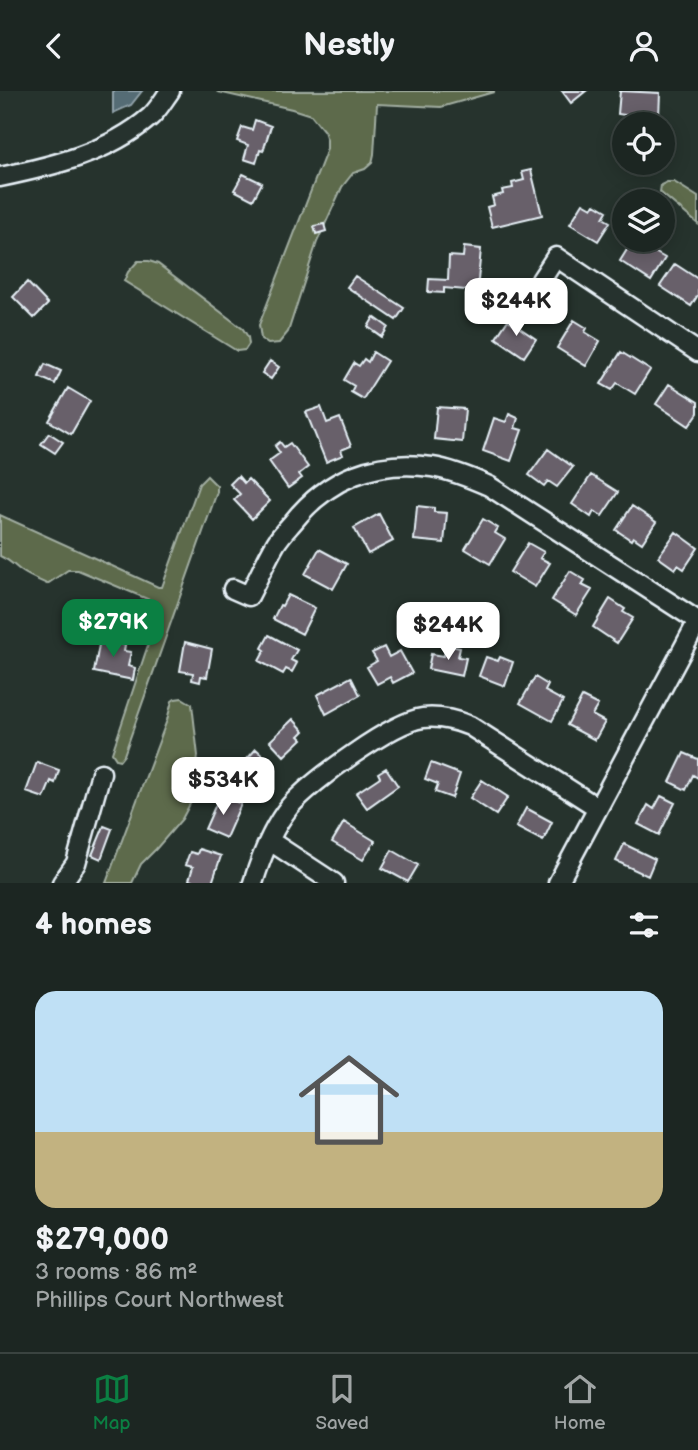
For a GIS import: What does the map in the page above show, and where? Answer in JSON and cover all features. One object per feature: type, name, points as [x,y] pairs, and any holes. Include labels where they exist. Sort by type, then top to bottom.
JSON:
[{"type":"street","points":[[0,177],[81,156],[119,140],[152,115],[170,91]]},
{"type":"street","points":[[541,280],[556,257],[698,352]]},
{"type":"street","points":[[233,589],[249,596],[277,541],[303,510],[345,478],[372,469],[432,467],[461,474],[489,486],[698,621],[558,883]]},
{"type":"street","points":[[253,883],[270,841],[291,805],[314,784],[371,743],[407,722],[423,718],[455,720],[470,726],[598,808]]},
{"type":"street","points":[[62,883],[76,863],[101,773]]},
{"type":"street","points":[[270,841],[334,883]]},
{"type":"green space","points":[[219,91],[494,92],[441,107],[377,104],[372,163],[353,173],[342,187],[317,242],[288,332],[279,343],[268,344],[261,339],[259,325],[327,149],[327,140],[324,131],[311,115]]},
{"type":"green space","points":[[674,182],[698,197],[698,224],[675,205],[675,189],[660,189],[661,185]]},
{"type":"green space","points":[[138,261],[158,264],[243,329],[249,344],[245,350],[237,351],[124,281]]},
{"type":"green space","points":[[207,476],[217,486],[217,492],[124,755],[120,760],[116,759],[112,753],[158,615],[157,603],[78,570],[68,570],[47,584],[26,574],[0,556],[0,515],[162,587],[199,484]]},
{"type":"green space","points":[[182,698],[192,704],[198,756],[191,802],[182,819],[141,864],[132,883],[106,883],[172,701]]},
{"type":"water","points":[[113,91],[142,91],[131,105],[113,113]]},
{"type":"building","points":[[562,91],[586,91],[571,103]]},
{"type":"building","points":[[620,91],[660,93],[659,112],[618,112]]},
{"type":"building","points":[[255,120],[271,126],[256,163],[244,159],[248,145],[237,141],[242,127],[252,130]]},
{"type":"building","points":[[531,170],[542,215],[492,227],[487,207],[494,205],[492,197],[503,194],[502,190],[513,188],[512,183],[524,180],[522,172]]},
{"type":"building","points":[[243,174],[262,183],[253,200],[234,190]]},
{"type":"building","points":[[583,203],[592,208],[595,204],[607,211],[603,218],[610,222],[598,241],[570,224]]},
{"type":"building","points":[[324,224],[326,231],[316,234],[314,226]]},
{"type":"building","points":[[464,247],[481,249],[477,291],[444,288],[444,293],[428,292],[429,279],[448,280],[449,256],[463,257]]},
{"type":"building","points":[[626,252],[654,252],[665,258],[651,281],[620,261]]},
{"type":"building","points":[[675,264],[698,279],[698,295],[691,306],[660,286]]},
{"type":"building","points":[[355,276],[404,308],[396,320],[347,287]]},
{"type":"building","points":[[27,282],[48,304],[34,318],[13,297]]},
{"type":"building","points":[[374,317],[388,327],[382,337],[368,327]]},
{"type":"building","points":[[508,320],[536,339],[524,357],[496,338]]},
{"type":"building","points":[[574,320],[587,328],[585,332],[600,341],[586,366],[557,348]]},
{"type":"building","points":[[373,352],[387,361],[363,399],[351,392],[354,386],[344,380],[354,363],[359,366],[364,359],[368,362]]},
{"type":"building","points":[[621,352],[650,370],[635,394],[617,383],[612,390],[601,384]]},
{"type":"building","points":[[270,361],[279,367],[271,379],[262,373]]},
{"type":"building","points":[[45,364],[61,371],[55,384],[39,377]]},
{"type":"building","points":[[669,384],[698,402],[698,413],[689,426],[656,404]]},
{"type":"building","points":[[68,388],[90,401],[71,434],[49,421]]},
{"type":"building","points":[[321,407],[327,423],[340,418],[351,446],[341,450],[343,455],[326,462],[306,412]]},
{"type":"building","points":[[437,407],[465,409],[462,442],[434,439]]},
{"type":"building","points":[[509,414],[518,418],[515,428],[522,430],[511,461],[483,451],[494,418],[506,422]]},
{"type":"building","points":[[49,433],[63,442],[55,453],[41,444]]},
{"type":"building","points":[[280,442],[284,447],[290,443],[308,467],[299,474],[302,478],[288,488],[269,461],[280,453],[275,446]]},
{"type":"building","points":[[548,449],[573,467],[557,487],[548,481],[544,486],[529,475]]},
{"type":"building","points":[[591,475],[618,492],[602,516],[594,511],[591,517],[572,504]]},
{"type":"building","points":[[238,476],[244,483],[248,479],[270,501],[252,519],[234,500],[240,494],[230,484]]},
{"type":"building","points":[[417,506],[447,513],[444,543],[414,540]]},
{"type":"building","points":[[632,506],[656,522],[642,543],[633,537],[631,540],[616,530]]},
{"type":"building","points":[[379,514],[393,541],[368,554],[354,528]]},
{"type":"building","points":[[483,519],[498,528],[495,533],[505,539],[490,564],[465,549]]},
{"type":"building","points":[[676,532],[698,548],[684,569],[678,565],[675,569],[658,557]]},
{"type":"building","points":[[528,543],[544,552],[540,558],[550,563],[535,587],[510,572]]},
{"type":"building","points":[[319,549],[347,564],[333,589],[305,574]]},
{"type":"building","points":[[570,571],[585,580],[582,585],[592,590],[576,615],[552,600]]},
{"type":"building","points":[[288,595],[315,608],[302,634],[273,619]]},
{"type":"building","points":[[610,599],[633,618],[617,643],[593,627]]},
{"type":"building","points":[[101,634],[114,636],[112,642],[125,645],[124,651],[131,652],[128,666],[135,668],[133,680],[94,672]]},
{"type":"building","points":[[269,635],[297,650],[291,660],[297,663],[292,672],[286,669],[283,674],[259,661]]},
{"type":"building","points":[[185,642],[212,649],[207,677],[201,676],[200,682],[192,680],[193,673],[180,671]]},
{"type":"building","points":[[446,645],[460,648],[458,657],[466,658],[462,676],[428,669],[431,654],[444,656]]},
{"type":"building","points":[[384,647],[389,657],[400,651],[412,673],[393,683],[390,677],[377,684],[367,667],[377,661],[372,653]]},
{"type":"building","points":[[486,657],[498,661],[500,657],[513,662],[505,686],[479,676]]},
{"type":"building","points":[[351,677],[360,695],[326,714],[317,695]]},
{"type":"building","points":[[535,677],[548,685],[545,691],[563,701],[552,721],[520,703]]},
{"type":"building","points":[[582,697],[598,705],[592,715],[605,722],[595,740],[567,725]]},
{"type":"building","points":[[293,719],[304,731],[299,736],[302,739],[284,756],[270,741]]},
{"type":"building","points":[[256,749],[275,766],[251,791],[233,775]]},
{"type":"building","points":[[684,753],[698,759],[698,778],[693,775],[686,790],[670,782]]},
{"type":"building","points":[[37,762],[59,770],[55,783],[51,781],[44,798],[26,792]]},
{"type":"building","points":[[431,763],[460,774],[452,798],[435,792],[438,784],[425,779]]},
{"type":"building","points":[[386,768],[398,786],[367,808],[356,793],[380,777],[378,773]]},
{"type":"building","points":[[482,780],[508,797],[496,815],[470,798]]},
{"type":"building","points":[[220,795],[241,804],[226,838],[205,829]]},
{"type":"building","points":[[661,796],[675,803],[659,835],[638,824],[648,805],[654,809]]},
{"type":"building","points":[[526,808],[552,822],[543,841],[516,827]]},
{"type":"building","points":[[344,822],[375,841],[363,860],[332,842]]},
{"type":"building","points":[[104,826],[112,829],[101,859],[92,855]]},
{"type":"building","points":[[624,844],[655,859],[648,876],[616,861]]},
{"type":"building","points":[[199,849],[221,856],[212,883],[189,880],[193,867],[185,865],[190,852],[197,854]]},
{"type":"building","points":[[392,850],[418,865],[408,882],[382,868]]}]
